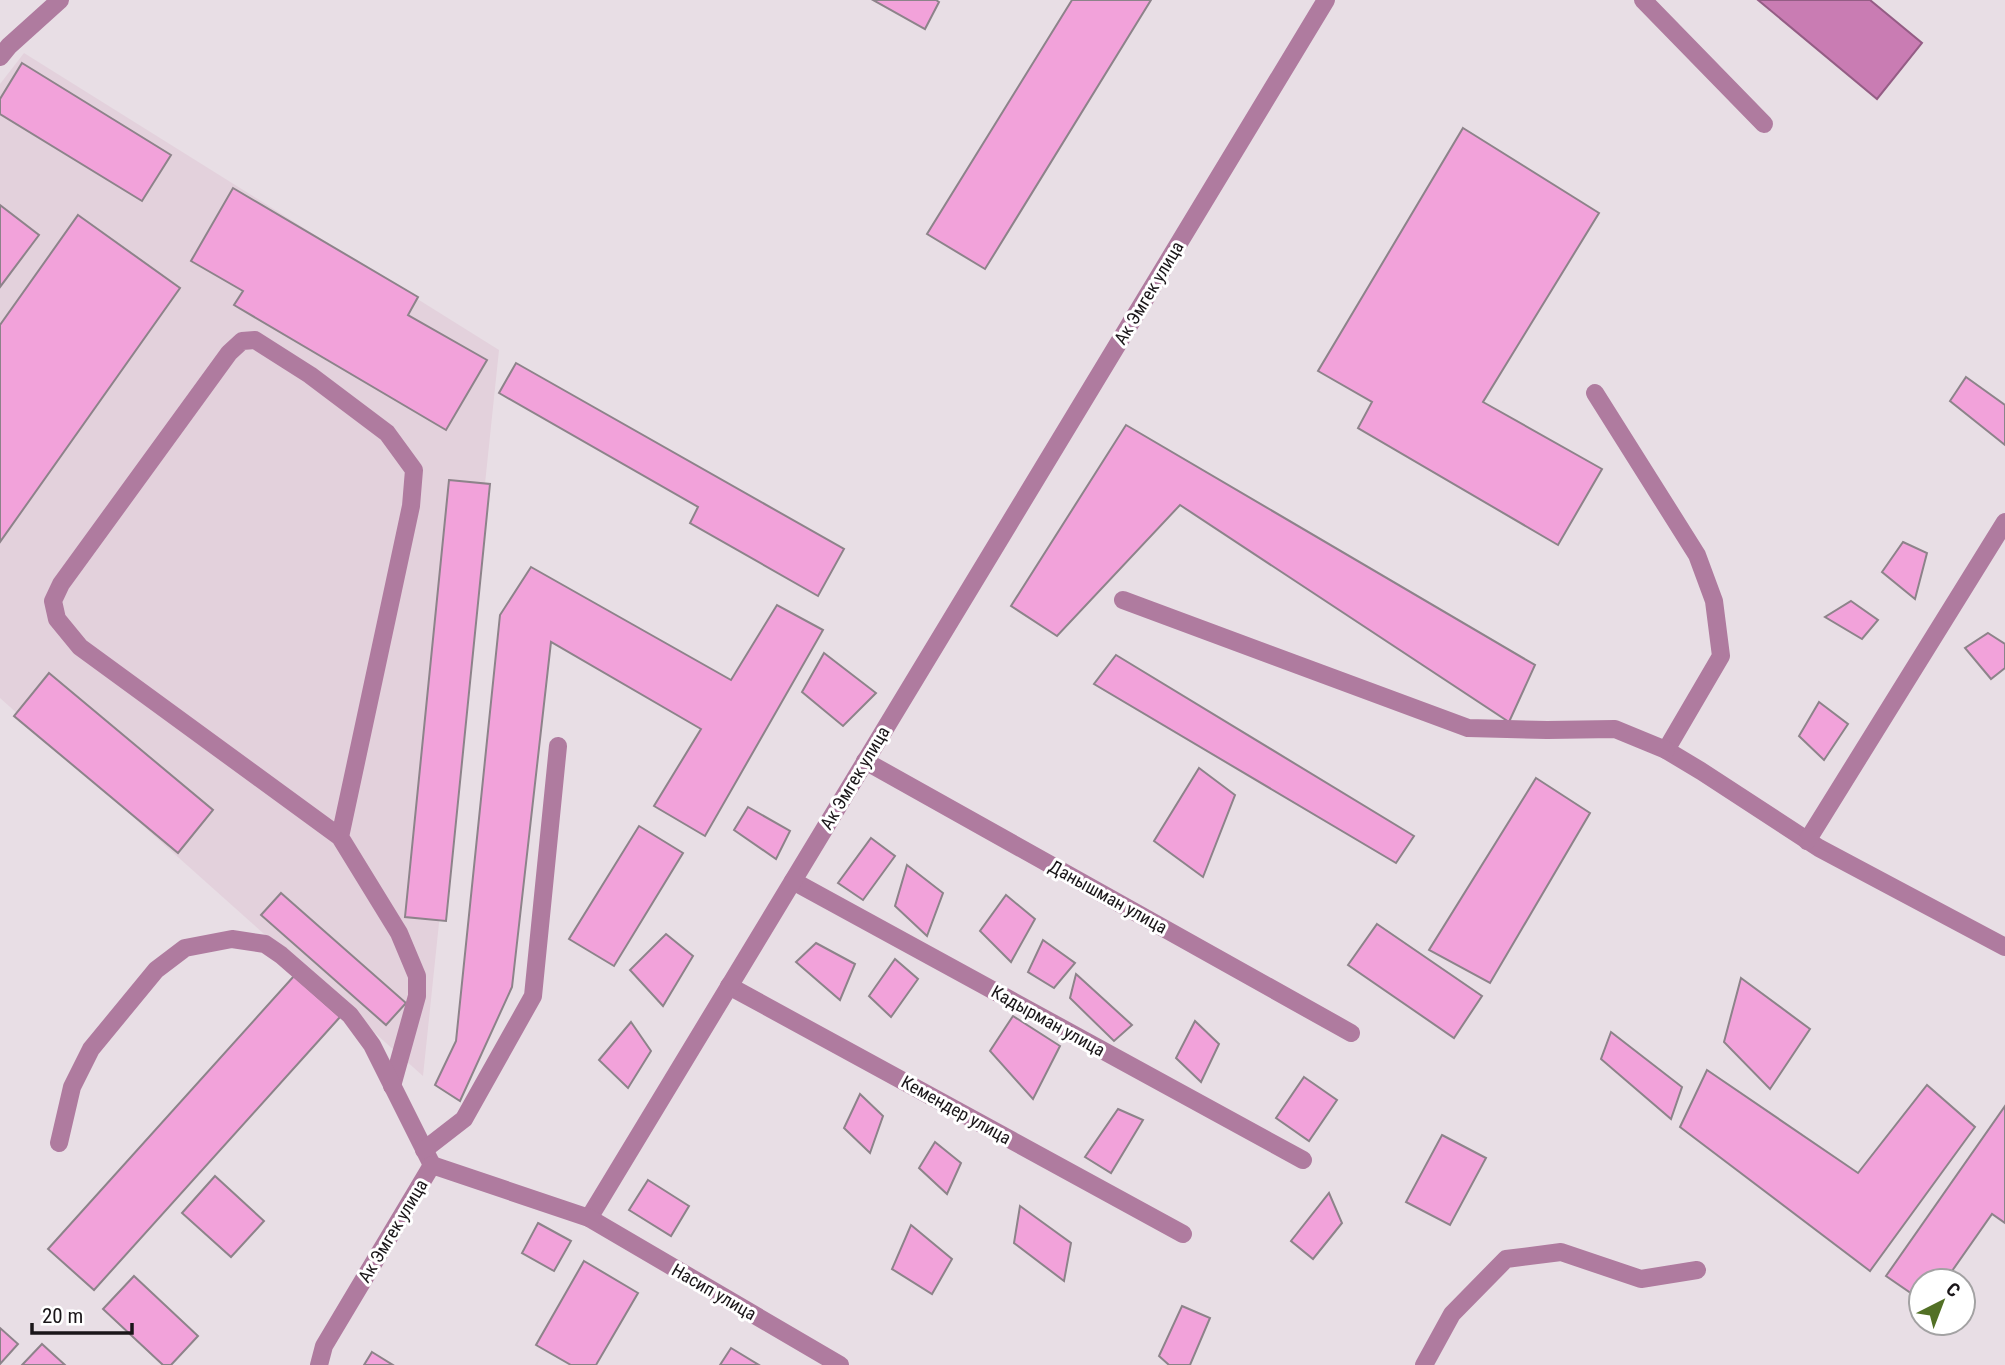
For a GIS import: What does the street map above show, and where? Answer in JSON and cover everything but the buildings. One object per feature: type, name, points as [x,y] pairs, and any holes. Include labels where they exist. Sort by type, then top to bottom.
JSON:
[{"type":"street","points":[[0,57],[60,0]]},
{"type":"street","name":"Ак Эмгек улица","points":[[319,1365],[324,1346],[428,1158],[589,1218],[1326,0]]},
{"type":"street","points":[[1643,0],[1764,124]]},
{"type":"street","points":[[340,837],[411,506],[414,470],[387,433],[299,368],[255,340],[243,341],[229,353],[61,584],[53,601],[57,618],[80,647],[340,837],[399,933],[417,976],[417,996],[392,1086]]},
{"type":"street","points":[[1595,393],[1697,555],[1714,601],[1721,656],[1666,750]]},
{"type":"street","points":[[1807,841],[2005,522]]},
{"type":"street","points":[[1123,600],[1468,728],[1615,729],[1666,750],[1807,841],[2005,947]]},
{"type":"street","points":[[59,1143],[72,1087],[91,1049],[156,970],[185,948],[232,939],[265,944],[350,1015],[372,1045],[428,1158],[464,1119],[533,996],[558,746]]},
{"type":"street","name":"Данышман улица","points":[[865,761],[1351,1034]]},
{"type":"street","name":"Кадырман улица","points":[[793,881],[1303,1160]]},
{"type":"street","name":"Кемендер улица","points":[[729,986],[1183,1234]]},
{"type":"street","name":"Насип улица","points":[[589,1218],[840,1365]]},
{"type":"street","points":[[1424,1365],[1452,1314],[1506,1259],[1561,1252],[1641,1279],[1697,1270]]},
{"type":"shaded area","points":[[1758,0],[1870,0],[1922,43],[1877,99]]},
{"type":"shaded area","points":[[24,53],[499,350],[423,1076],[0,698],[0,84]]}]
